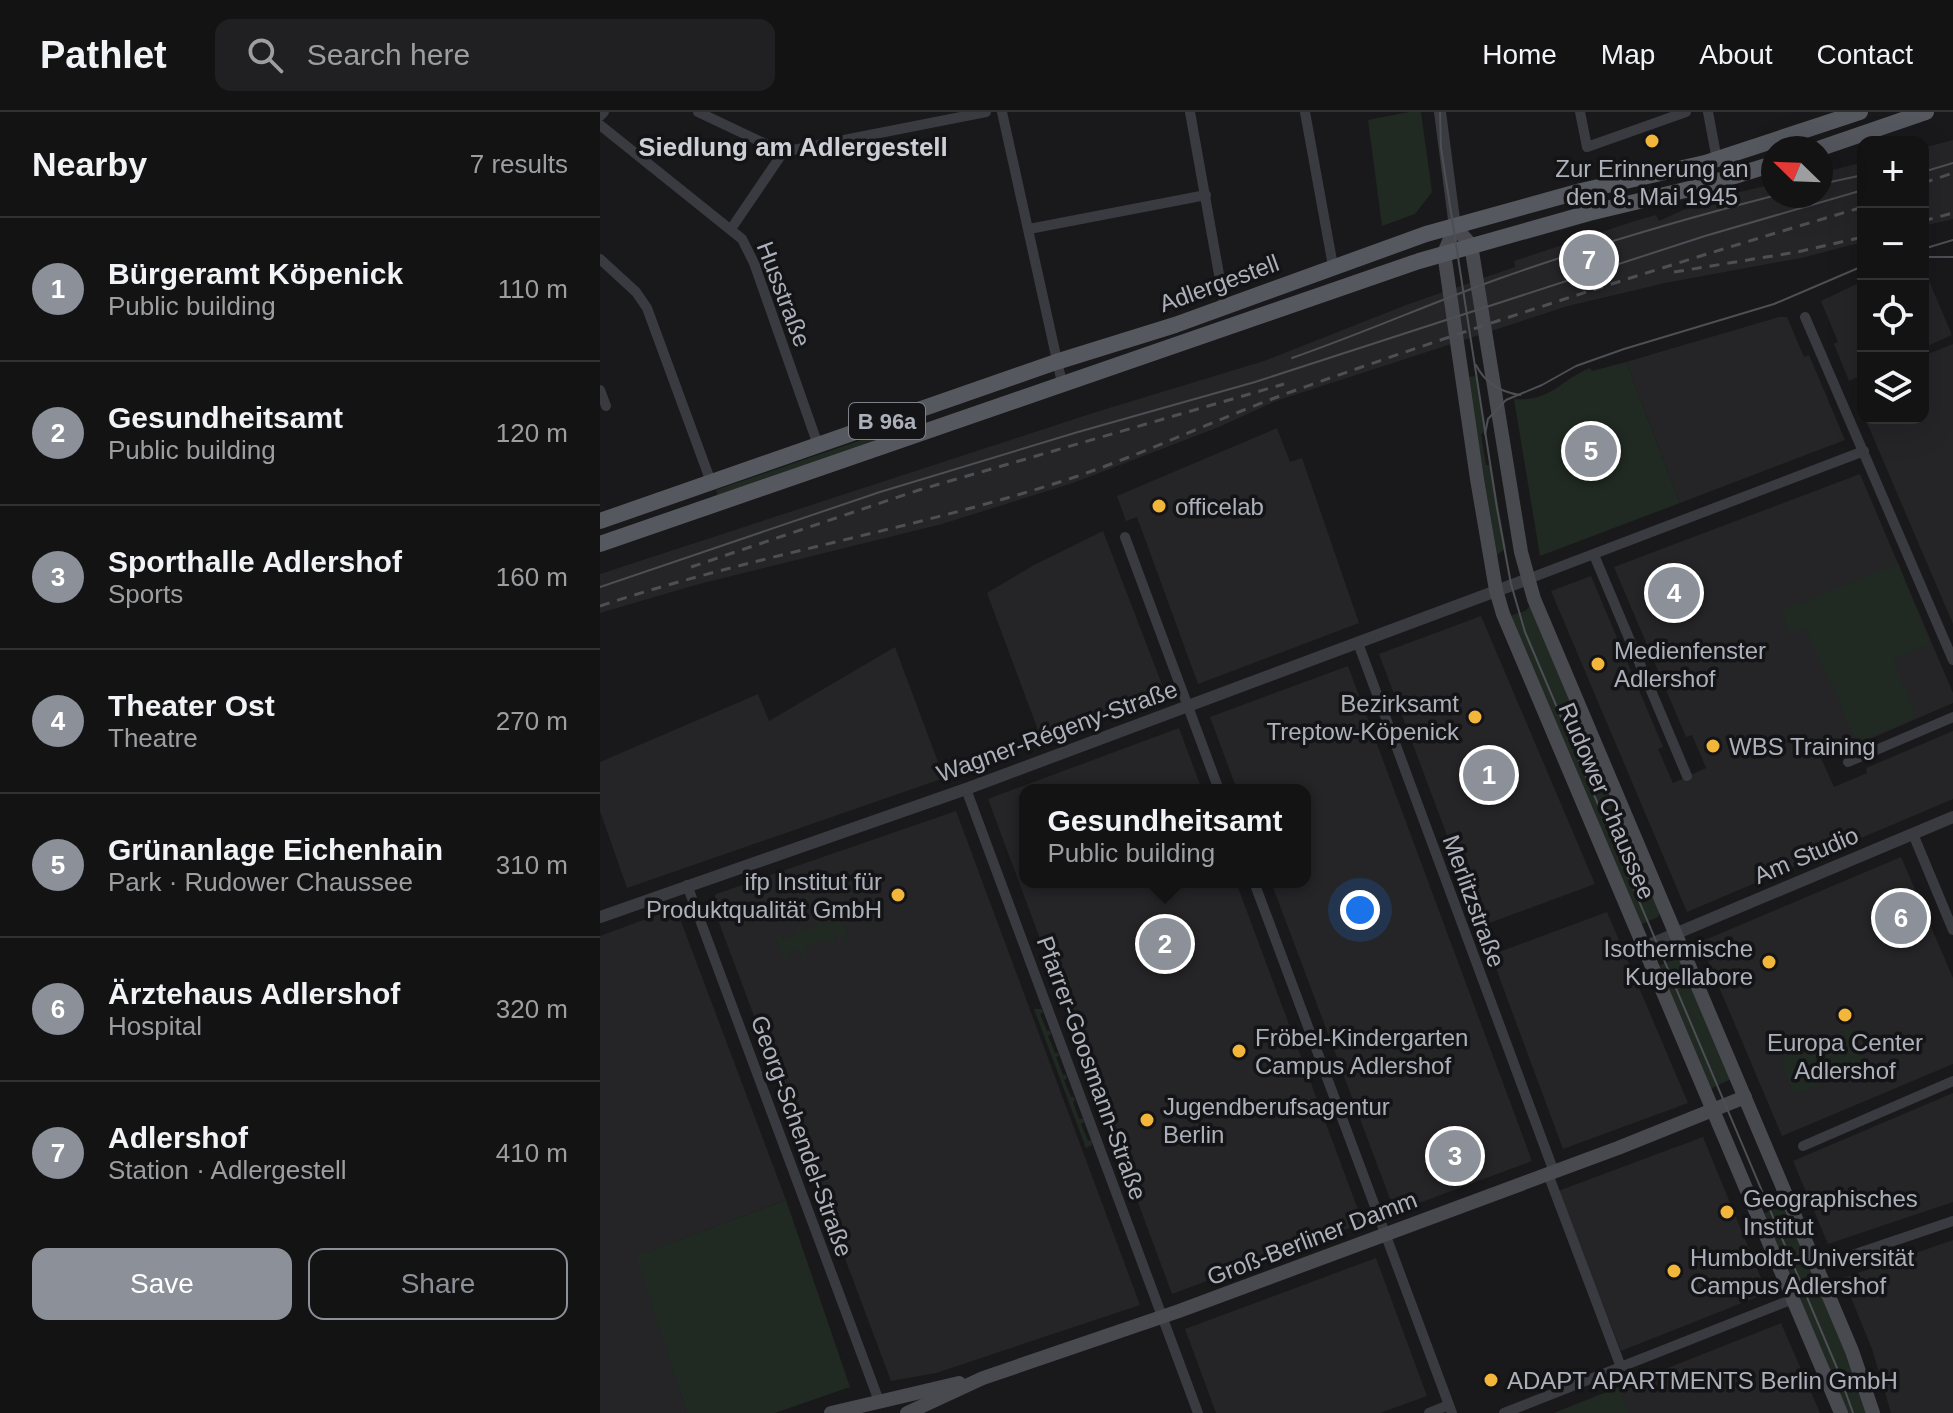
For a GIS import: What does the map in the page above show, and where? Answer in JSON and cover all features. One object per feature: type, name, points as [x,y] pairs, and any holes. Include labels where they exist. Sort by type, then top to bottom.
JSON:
[{"type":"main road","points":[[1833,144],[1926,112]]},
{"type":"main road","name":"Adlergestell","points":[[600,521],[1056,362],[1225,308],[1426,234],[1525,205],[1717,160],[1850,114]]},
{"type":"main road","name":"Adlergestell","points":[[600,544],[1444,253],[1761,168]]},
{"type":"main road","points":[[1444,253],[1455,227],[1471,245]]},
{"type":"main road","name":"Rudower Chaussee","points":[[1471,245],[1528,579],[1536,607],[1817,1267],[1857,1364],[1873,1413]]},
{"type":"main road","name":"Rudower Chaussee","points":[[1444,253],[1496,590],[1503,614],[1841,1413]]},
{"type":"main road","name":"Groß-Berliner Damm","points":[[831,1413],[880,1407],[983,1378],[1162,1316],[1551,1173],[1745,1097]]},
{"type":"main road","name":"Groß-Berliner Damm","points":[[907,1413],[983,1378]]},
{"type":"street","points":[[698,112],[717,116],[784,151],[986,112]]},
{"type":"street","points":[[1002,112],[1062,383]]},
{"type":"street","points":[[1190,112],[1225,308]]},
{"type":"street","points":[[1305,112],[1333,266]]},
{"type":"street","points":[[1440,112],[1455,227]]},
{"type":"street","points":[[1580,112],[1587,147],[1686,112]]},
{"type":"street","points":[[1708,112],[1717,160]]},
{"type":"street","name":"Husstraße","points":[[600,125],[731,229],[750,252],[818,445]]},
{"type":"street","points":[[731,229],[784,151]]},
{"type":"street","points":[[1029,229],[1206,195]]},
{"type":"street","points":[[600,259],[636,292],[647,308],[711,482]]},
{"type":"street","points":[[1805,317],[1953,660]]},
{"type":"street","points":[[600,390],[606,406]]},
{"type":"street","points":[[1528,579],[1864,451]]},
{"type":"street","points":[[1125,537],[1217,784]]},
{"type":"street","points":[[1594,555],[1687,776]]},
{"type":"street","name":"Wagner-Régeny-Straße","points":[[600,917],[966,789],[1528,579]]},
{"type":"street","name":"Merlitzstraße","points":[[1358,643],[1621,1367]]},
{"type":"street","points":[[1848,762],[1953,717]]},
{"type":"street","name":"Pfarrer-Goosmann-Straße","points":[[966,789],[1198,1413]]},
{"type":"street","name":"Am Studio","points":[[1644,947],[1953,817]]},
{"type":"street","points":[[1913,834],[1953,930]]},
{"type":"street","name":"Georg-Schendel-Straße","points":[[687,885],[880,1407]]},
{"type":"street","points":[[1256,888],[1451,1409],[1429,1413]]},
{"type":"street","points":[[1803,1146],[1953,1081]]},
{"type":"street","points":[[1817,1267],[1953,1221]]},
{"type":"street","points":[[1504,1413],[1793,1299]]},
{"type":"shaded area","points":[[1421,112],[1432,192],[1415,214],[1382,226],[1368,120]]},
{"type":"shaded area","points":[[1953,140],[1953,219],[1929,225],[1929,208],[1929,146]]},
{"type":"shaded area","points":[[1857,164],[1857,244],[1568,306],[1276,401],[1219,427],[1073,483],[942,524],[699,584],[600,613],[600,574],[1096,412],[1264,361],[1406,305],[1515,267],[1514,261],[1638,220],[1656,215],[1659,221],[1694,205],[1698,209],[1714,204],[1716,198],[1761,187],[1761,208],[1833,208],[1833,170]]},
{"type":"shaded area","points":[[1929,281],[1952,335],[1929,345]]},
{"type":"shaded area","points":[[1857,284],[1857,378],[1849,381],[1834,344],[1838,342],[1821,301]]},
{"type":"shaded area","points":[[1787,317],[1804,357],[1809,355],[1845,440],[1680,503],[1626,362]]},
{"type":"shaded area","points":[[1953,344],[1953,624],[1868,424],[1929,424],[1929,354]]},
{"type":"shaded area","points":[[1626,362],[1680,503],[1540,556],[1514,399],[1546,394],[1590,368],[1592,371]]},
{"type":"shaded area","points":[[1477,376],[1486,431],[1481,434],[1486,465],[1491,465],[1506,548],[1497,555],[1467,377]]},
{"type":"shaded area","points":[[925,418],[927,424],[718,497],[716,490]]},
{"type":"shaded area","points":[[1277,428],[1290,462],[1302,458],[1359,623],[1198,684],[1137,517],[1126,521],[1117,496]]},
{"type":"shaded area","points":[[1860,474],[1953,693],[1953,703],[1856,745],[1853,739],[1819,754],[1834,787],[1867,773],[1866,768],[1953,731],[1953,799],[1687,912],[1551,591],[1591,576],[1663,747],[1658,749],[1673,783],[1706,768],[1692,735],[1686,737],[1614,567]]},
{"type":"shaded area","points":[[1103,531],[1166,695],[1042,741],[987,593],[1034,565]]},
{"type":"shaded area","points":[[1898,563],[1930,644],[1893,660],[1917,717],[1857,743],[1806,628],[1791,633],[1781,611]]},
{"type":"shaded area","points":[[1530,606],[1660,912],[1658,917],[1640,925],[1510,616]]},
{"type":"shaded area","points":[[1481,616],[1595,884],[1481,926],[1379,654]]},
{"type":"shaded area","points":[[895,647],[944,778],[627,888],[600,811],[600,762],[758,694],[769,721]]},
{"type":"shaded area","points":[[1348,666],[1532,1161],[1395,1212],[1273,888],[1311,888],[1311,784],[1235,784],[1210,717]]},
{"type":"shaded area","points":[[1179,728],[1200,784],[1028,784]]},
{"type":"shaded area","points":[[1019,787],[1019,882],[988,799]]},
{"type":"shaded area","points":[[956,811],[1140,1305],[936,1373],[891,1381],[712,904],[716,894]]},
{"type":"shaded area","points":[[1901,857],[1953,978],[1953,1064],[1782,1136],[1700,942]]},
{"type":"shaded area","points":[[1021,888],[1238,888],[1363,1223],[1172,1294]]},
{"type":"shaded area","points":[[676,908],[786,1200],[637,1256],[687,1413],[600,1413],[600,936]]},
{"type":"shaded area","points":[[837,911],[841,914],[849,940],[846,942],[842,934],[833,937],[836,946],[832,947],[828,939],[805,947],[807,955],[802,957],[799,949],[787,953],[789,962],[784,960],[776,937],[779,932],[782,939],[799,934],[796,926],[800,925],[803,932],[818,927],[816,919],[820,917],[823,925],[838,920]]},
{"type":"shaded area","points":[[1607,912],[1688,1103],[1563,1149],[1491,955]]},
{"type":"shaded area","points":[[1679,957],[1731,1079],[1710,1089],[1658,966]]},
{"type":"shaded area","points":[[1034,1009],[1042,1009],[1040,1014],[1047,1031],[1050,1031],[1048,1036],[1055,1053],[1058,1053],[1056,1057],[1063,1075],[1067,1078],[1064,1080],[1071,1097],[1074,1097],[1079,1119],[1083,1119],[1081,1124],[1088,1141],[1091,1140],[1092,1145],[1086,1148]]},
{"type":"shaded area","points":[[1851,1028],[1867,1065],[1794,1095],[1780,1059]]},
{"type":"shaded area","points":[[1953,1093],[1953,1202],[1828,1244],[1793,1161]]},
{"type":"shaded area","name":"Humboldt-Universität Campus Adlershof","points":[[1703,1137],[1767,1293],[1621,1351],[1558,1191]]},
{"type":"shaded area","points":[[786,1200],[850,1387],[775,1413],[687,1413],[636,1256]]},
{"type":"shaded area","points":[[1784,1204],[1851,1360],[1868,1413],[1846,1413],[1763,1214]]},
{"type":"shaded area","points":[[1953,1240],[1953,1413],[1891,1413],[1872,1349],[1843,1278]]},
{"type":"shaded area","points":[[1376,1258],[1427,1396],[1380,1413],[1216,1413],[1185,1329]]},
{"type":"shaded area","name":"Humboldt-Universität Campus Adlershof","points":[[1781,1323],[1820,1413],[1554,1413]]},
{"type":"shaded area","points":[[1619,1387],[1629,1413],[1554,1413]]},
{"type":"tram line","points":[[1440,112],[1441,148],[1497,508],[1511,584],[1525,632],[1837,1368],[1853,1413]]},
{"type":"tram line","points":[[1929,170],[1953,163]]},
{"type":"tram line","points":[[1833,181],[1857,176]]},
{"type":"tram line","points":[[600,587],[880,492],[1255,382],[1705,236],[1857,192]]},
{"type":"tram line","points":[[1292,358],[1532,267],[1634,234],[1761,199]]},
{"type":"tram line","points":[[1929,247],[1953,240]]},
{"type":"tram line","points":[[1929,257],[1953,257]]},
{"type":"tram line","points":[[1485,434],[1488,419],[1506,400],[1576,366],[1774,304],[1857,269]]},
{"type":"tram line","points":[[1476,365],[1494,386],[1520,395]]},
{"type":"railway","points":[[1929,181],[1953,173]]},
{"type":"railway","points":[[600,606],[718,571],[957,512],[1075,477],[1271,399],[1369,365],[1580,294],[1860,208]]},
{"type":"railway","points":[[1929,219],[1953,213]]},
{"type":"railway","points":[[1674,272],[1797,252],[1857,238]]},
{"type":"railway","points":[[691,567],[919,490],[1284,384]]},
{"type":"place","name":"Zur Erinnerung an den 8. Mai 1945","points":[[1652,141]]},
{"type":"place","name":"Adlershof","points":[[1589,260]]},
{"type":"place","name":"Grünanlage Eichenhain","points":[[1591,451]]},
{"type":"place","name":"officelab","points":[[1159,506]]},
{"type":"place","name":"Theater Ost","points":[[1674,593]]},
{"type":"place","name":"Medienfenster Adlershof","points":[[1598,664]]},
{"type":"place","name":"Bezirksamt Treptow-Köpenick","points":[[1475,717]]},
{"type":"place","name":"WBS Training","points":[[1713,746]]},
{"type":"place","name":"Bürgeramt Köpenick","points":[[1489,775]]},
{"type":"place","name":"ifp Institut für Produktqualität GmbH","points":[[898,895]]},
{"type":"place","name":"Ärztehaus Adlershof","points":[[1901,918]]},
{"type":"place","name":"Gesundheitsamt","points":[[1165,944]]},
{"type":"place","name":"Isothermische Kugellabore","points":[[1769,962]]},
{"type":"place","name":"Europa Center Adlershof","points":[[1845,1015]]},
{"type":"place","name":"Fröbel-Kindergarten Campus Adlershof","points":[[1239,1051]]},
{"type":"place","name":"Jugendberufsagentur Berlin","points":[[1147,1120]]},
{"type":"place","name":"Sporthalle Adlershof","points":[[1455,1156]]},
{"type":"place","name":"Geographisches Institut","points":[[1727,1212]]},
{"type":"place","name":"Humboldt-Universität Campus Adlershof","points":[[1674,1271]]},
{"type":"place","name":"ADAPT APARTMENTS Berlin GmbH","points":[[1491,1380]]},
{"type":"district","name":"Siedlung am Adlergestell","points":[[793,147]]}]
